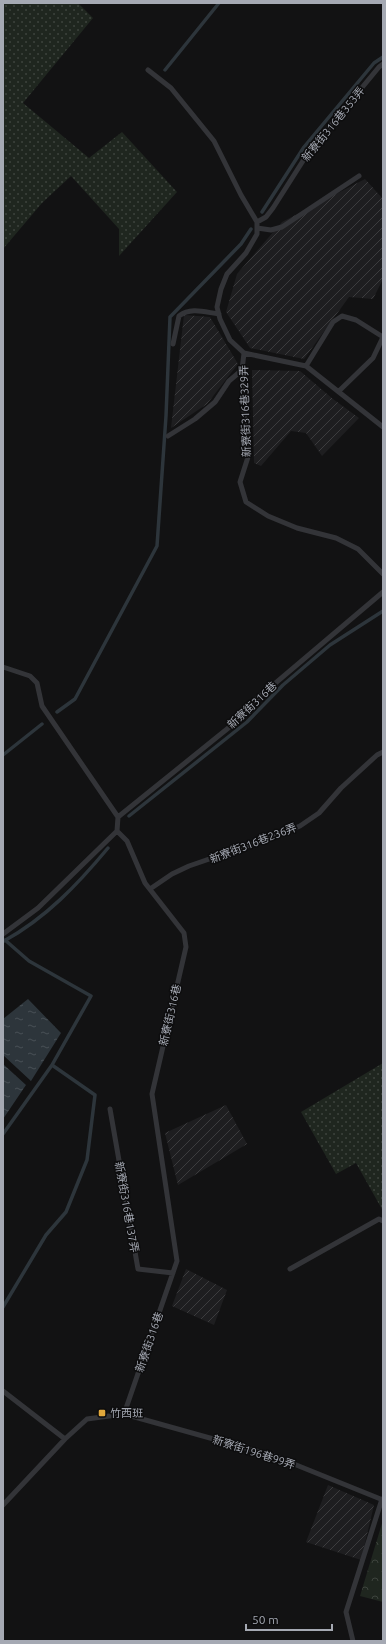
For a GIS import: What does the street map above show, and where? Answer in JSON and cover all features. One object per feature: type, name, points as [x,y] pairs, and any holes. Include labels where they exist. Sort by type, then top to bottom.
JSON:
[{"type":"lane","name":"新寮街316巷353弄","points":[[244,353],[230,340],[217,307],[227,274],[246,253],[257,234],[257,225],[273,208],[308,153],[383,64]]},
{"type":"lane","points":[[148,70],[171,88],[214,141],[257,225],[271,230],[282,227],[359,176]]},
{"type":"lane","points":[[173,344],[179,316],[185,312],[193,310],[219,314]]},
{"type":"lane","points":[[306,366],[333,322],[342,316],[356,320],[383,337],[373,358],[339,391]]},
{"type":"lane","points":[[244,353],[306,366],[383,427]]},
{"type":"lane","name":"新寮街316巷329弄","points":[[244,353],[242,370],[248,457],[240,482],[246,502],[268,516],[297,528],[336,538],[358,549],[383,574]]},
{"type":"lane","points":[[168,436],[195,419],[215,402],[229,380],[242,370]]},
{"type":"lane","name":"新寮街316巷","points":[[118,817],[237,721],[252,703],[383,592]]},
{"type":"lane","points":[[3,667],[30,676],[37,683],[42,706],[118,817],[117,831],[38,908],[3,934]]},
{"type":"lane","name":"新寮街316巷236弄","points":[[150,889],[172,874],[189,866],[267,840],[300,826],[319,813],[341,788],[377,755],[383,752]]},
{"type":"lane","name":"新寮街316巷","points":[[117,831],[126,841],[145,883],[184,933],[186,947],[152,1094],[177,1261],[124,1414]]},
{"type":"lane","name":"新寮街316巷137弄","points":[[110,1109],[138,1269],[173,1273]]},
{"type":"lane","points":[[290,1269],[379,1219],[383,1221]]},
{"type":"lane","points":[[3,1391],[65,1439]]},
{"type":"lane","points":[[3,1505],[65,1439],[87,1419],[124,1414]]},
{"type":"lane","name":"新寮街196巷99弄","points":[[124,1414],[274,1456],[382,1500],[346,1612],[353,1641]]},
{"type":"shaded area","points":[[365,179],[383,199],[383,279],[373,299],[349,297],[304,359],[250,348],[226,312],[237,274],[282,222]]},
{"type":"shaded area","points":[[184,315],[210,317],[238,364],[207,404],[171,428]]},
{"type":"shaded area","points":[[252,370],[300,371],[333,399],[359,418],[322,456],[306,433],[291,431],[261,466],[254,463]]},
{"type":"shaded area","points":[[226,1105],[247,1144],[178,1185],[165,1133]]},
{"type":"shaded area","points":[[186,1269],[227,1290],[214,1325],[172,1306]]},
{"type":"shaded area","points":[[328,1485],[374,1505],[361,1560],[306,1542]]},
{"type":"green space","points":[[3,3],[78,3],[93,18],[23,103],[89,158],[122,132],[177,192],[119,256],[119,229],[71,176],[42,203],[3,249]]},
{"type":"green space","points":[[383,1063],[383,1211],[356,1163],[336,1174],[301,1112]]},
{"type":"green space","points":[[383,1520],[383,1602],[360,1596]]},
{"type":"water","points":[[28,999],[61,1033],[31,1081],[3,1055],[3,1019]]},
{"type":"water","points":[[3,1064],[26,1085],[3,1119]]},
{"type":"waterway","points":[[165,70],[219,3]]},
{"type":"waterway","points":[[262,212],[304,147],[374,63],[383,57]]},
{"type":"waterway","points":[[57,712],[75,699],[157,546],[166,416],[170,317],[241,244],[251,229]]},
{"type":"waterway","points":[[129,816],[247,722],[283,685],[330,645],[383,611]]},
{"type":"waterway","points":[[3,755],[42,724]]},
{"type":"waterway","points":[[4,941],[34,922],[47,911],[73,887],[108,848]]},
{"type":"waterway","points":[[3,1307],[46,1235],[66,1212],[87,1160],[95,1095],[52,1065],[91,996],[29,961],[5,940]]},
{"type":"waterway","points":[[3,1134],[52,1065]]},
{"type":"place","name":"竹西班","points":[[102,1413]]}]
